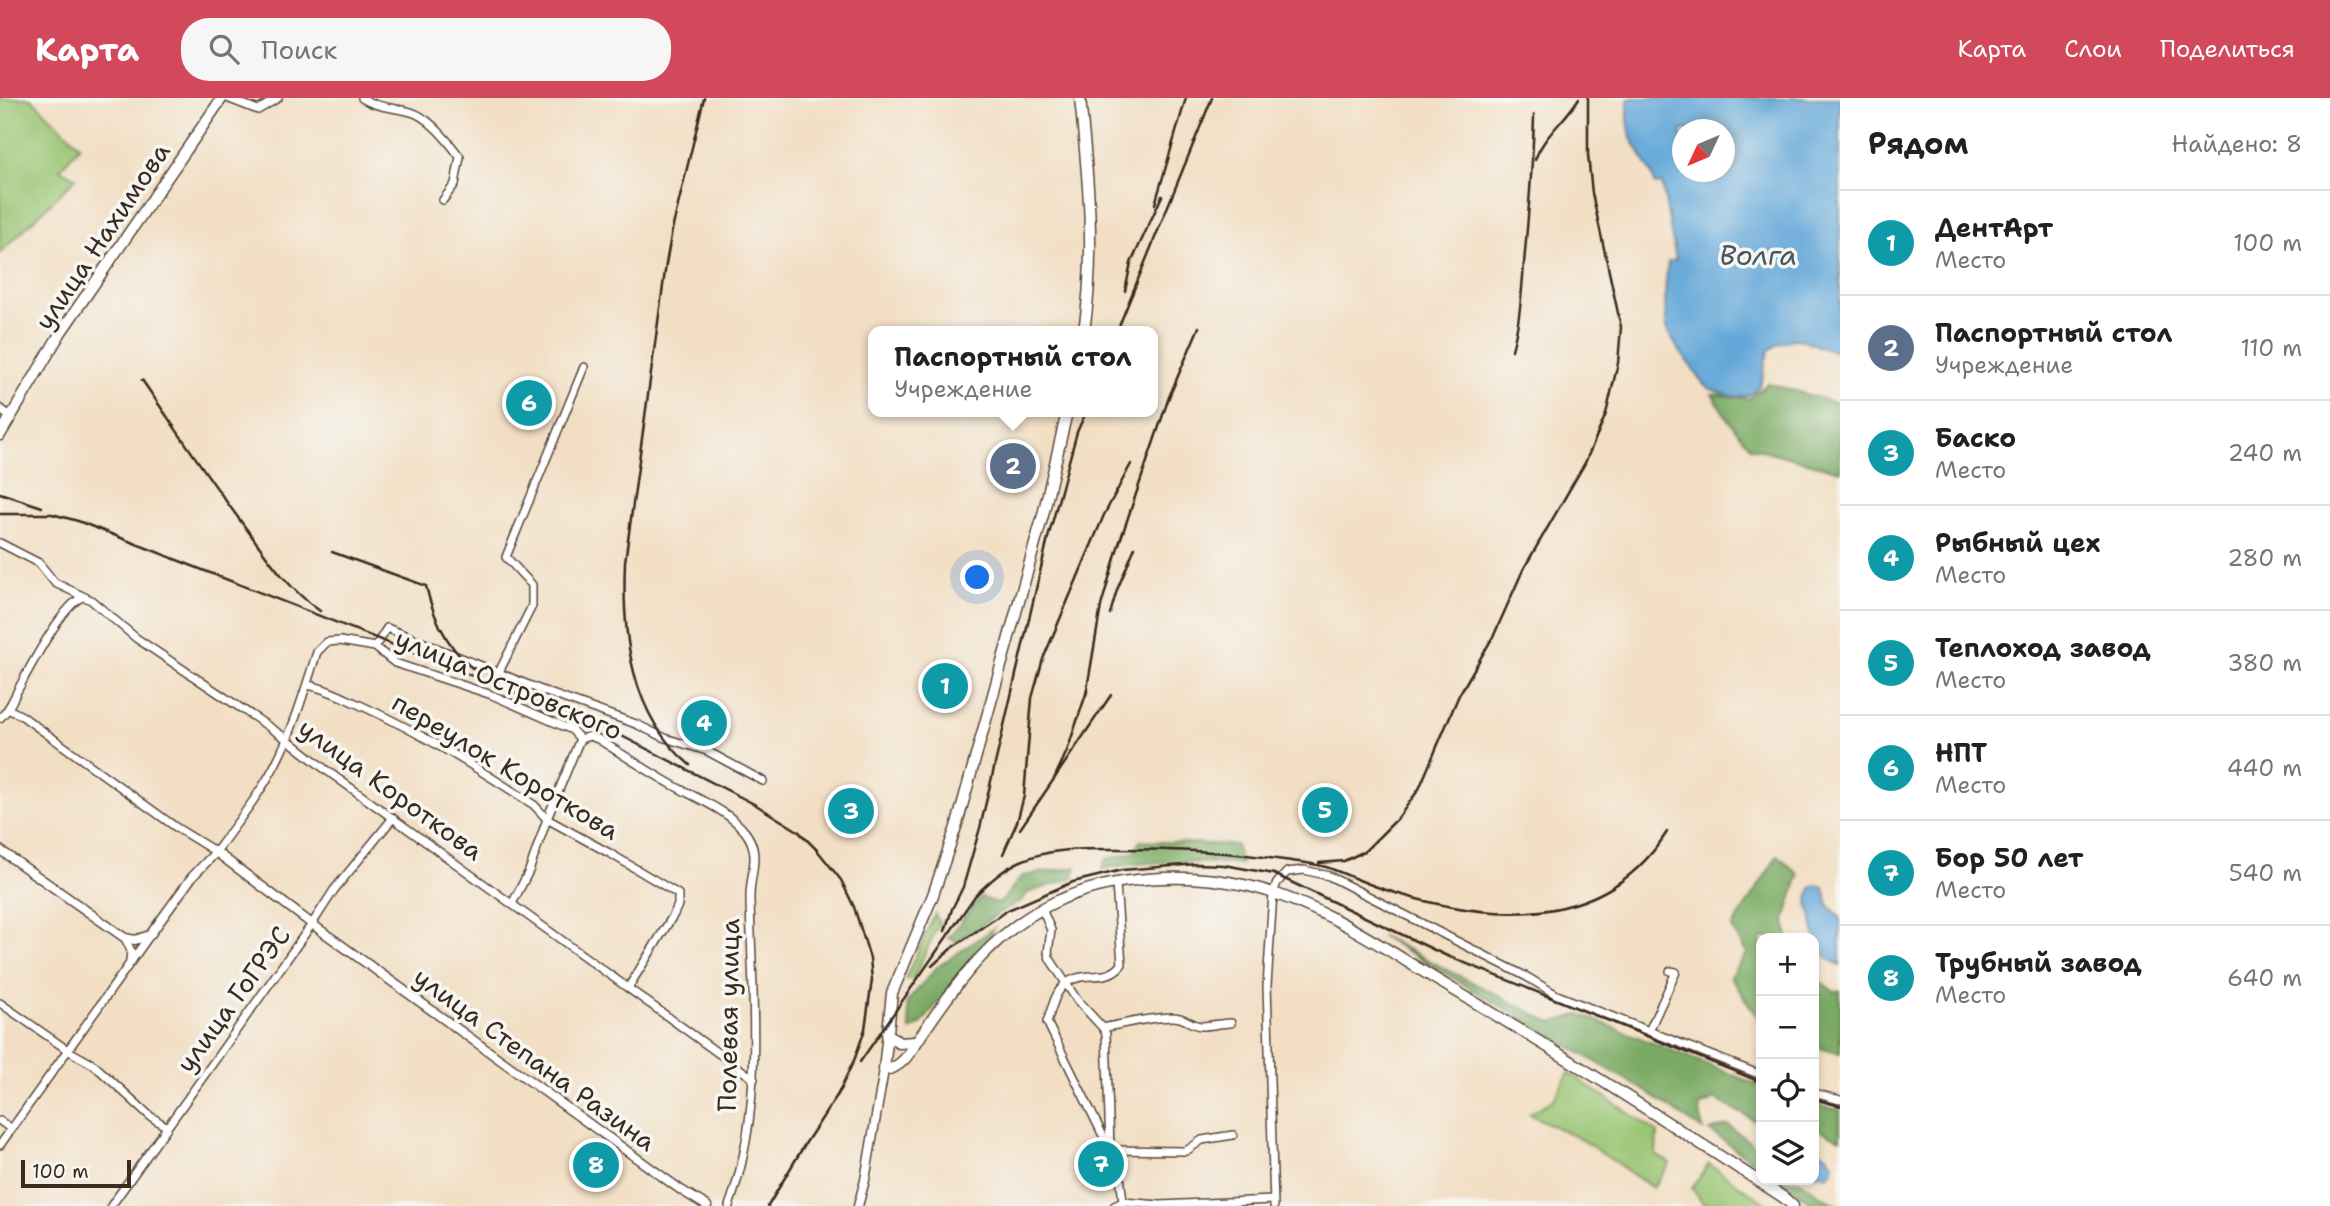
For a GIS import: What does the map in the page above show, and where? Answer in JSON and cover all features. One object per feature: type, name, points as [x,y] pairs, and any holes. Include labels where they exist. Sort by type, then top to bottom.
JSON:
[{"type":"main road","name":"улица Нахимова","points":[[0,435],[80,303],[222,98]]},
{"type":"main road","points":[[1080,98],[1092,238],[1085,326]]},
{"type":"main road","points":[[1066,417],[1043,515],[957,824],[933,895],[892,993],[884,1070],[897,1067],[985,950],[1042,909],[1084,891],[1116,884],[1200,877],[1273,893],[1327,915],[1511,1023],[1783,1196],[1793,1206]]},
{"type":"main road","points":[[887,1033],[898,1043],[915,1042]]},
{"type":"street","points":[[227,98],[258,110],[278,98]]},
{"type":"street","points":[[362,98],[372,105],[414,113],[444,136],[460,157],[455,184],[443,200]]},
{"type":"street","points":[[499,672],[532,606],[532,586],[506,557],[584,368]]},
{"type":"street","points":[[0,409],[11,417]]},
{"type":"street","name":"улица Короткова","points":[[0,543],[39,562],[55,583],[98,606],[136,638],[287,739],[326,770],[754,1079]]},
{"type":"street","points":[[0,718],[10,710],[30,668],[70,605],[82,597]]},
{"type":"street","points":[[375,647],[387,628],[636,724],[665,738],[707,751],[763,781]]},
{"type":"street","name":"улица Островского","points":[[307,685],[317,652],[327,642],[340,641],[375,647],[396,663],[492,695],[572,730],[580,739],[590,736],[598,739],[741,827]]},
{"type":"street","points":[[0,1145],[192,877],[216,852],[261,788],[287,739],[307,685]]},
{"type":"street","name":"переулок Короткова","points":[[307,685],[326,689],[424,738],[510,789],[541,810],[547,819],[611,853],[678,894],[678,905],[674,914],[628,988]]},
{"type":"street","points":[[10,710],[177,828],[216,852],[312,925]]},
{"type":"street","points":[[512,904],[529,871],[580,739]]},
{"type":"street","name":"улица ГоГРЭС","points":[[111,1206],[312,925],[334,890],[393,818]]},
{"type":"street","name":"Полевая улица","points":[[729,1206],[746,1140],[754,1079],[750,895],[756,854],[741,827]]},
{"type":"street","points":[[0,850],[125,938],[131,951],[129,965]]},
{"type":"street","points":[[1114,1206],[1123,1202],[1181,1205],[1273,1203],[1267,986],[1273,893],[1277,883],[1287,872],[1313,871],[1329,876],[1557,995],[1756,1073]]},
{"type":"street","points":[[1116,884],[1122,964],[1110,975],[1077,977],[1066,984],[1057,994],[1047,1022],[1110,1150],[1120,1176],[1123,1202]]},
{"type":"street","points":[[1042,909],[1051,930],[1048,953],[1077,1000],[1103,1028],[1105,1034],[1110,1150]]},
{"type":"street","name":"улица Степана Разина","points":[[312,925],[707,1206]]},
{"type":"street","points":[[125,938],[142,939],[150,935]]},
{"type":"street","points":[[1649,1031],[1676,972],[1670,971]]},
{"type":"street","points":[[0,1003],[94,1065],[150,1116],[167,1127]]},
{"type":"street","points":[[1103,1028],[1169,1017],[1185,1018],[1190,1023],[1202,1026],[1231,1023]]},
{"type":"street","points":[[858,1206],[884,1070]]},
{"type":"street","points":[[1819,1094],[1840,1100]]},
{"type":"street","points":[[0,1121],[11,1129]]},
{"type":"street","points":[[1110,1150],[1186,1151],[1202,1140],[1233,1135]]},
{"type":"green space","points":[[0,98],[31,98],[80,146],[60,169],[76,178],[0,253]]},
{"type":"green space","points":[[1768,383],[1840,404],[1840,471],[1751,447],[1728,420],[1712,394],[1749,399]]},
{"type":"green space","points":[[1140,841],[1236,845],[1241,864],[1171,862],[1102,869],[1106,859],[1135,852]]},
{"type":"green space","points":[[1778,855],[1799,875],[1785,920],[1787,933],[1756,933],[1756,1015],[1730,976],[1747,954],[1732,928]]},
{"type":"green space","points":[[1077,867],[1074,878],[1027,893],[1023,900],[957,942],[948,938],[981,897],[999,904],[1022,876]]},
{"type":"green space","points":[[935,914],[939,923],[913,979],[905,979]]},
{"type":"green space","points":[[994,928],[987,944],[921,1024],[910,1030],[907,1002],[936,968]]},
{"type":"green space","points":[[1381,936],[1552,1023],[1580,1014],[1756,1084],[1756,1121],[1715,1099],[1699,1106],[1703,1130],[1642,1089]]},
{"type":"green space","points":[[1819,981],[1835,992],[1840,991],[1840,1054],[1819,1048]]},
{"type":"green space","points":[[1569,1073],[1657,1132],[1656,1155],[1670,1163],[1653,1188],[1584,1141],[1529,1114],[1553,1100]]},
{"type":"green space","points":[[1819,1106],[1840,1110],[1840,1139],[1819,1129]]},
{"type":"green space","points":[[1728,1125],[1756,1147],[1756,1163],[1710,1131]]},
{"type":"green space","points":[[1709,1164],[1769,1206],[1703,1204],[1692,1188]]},
{"type":"green space","points":[[1787,1185],[1806,1185],[1837,1206],[1815,1206]]},
{"type":"water","name":"Волга","points":[[1628,98],[1840,98],[1840,351],[1821,348],[1800,339],[1791,339],[1769,350],[1762,380],[1751,394],[1741,397],[1728,395],[1705,385],[1668,332],[1665,288],[1668,262],[1676,260],[1662,184],[1655,185],[1651,172],[1631,138]]},
{"type":"water","points":[[1818,885],[1824,888],[1829,906],[1840,917],[1840,965],[1823,953],[1819,944],[1819,933],[1815,933],[1808,905],[1811,888]]},
{"type":"water","points":[[1819,1151],[1833,1163],[1832,1171],[1827,1176],[1819,1174]]},
{"type":"railway","points":[[690,765],[670,745],[654,723],[642,698],[628,645],[624,589],[625,562],[666,264],[704,98]]},
{"type":"railway","points":[[1155,204],[1186,98]]},
{"type":"railway","points":[[1119,326],[1212,98]]},
{"type":"railway","points":[[1535,160],[1543,143],[1579,98]]},
{"type":"railway","points":[[1319,863],[1344,861],[1365,851],[1398,818],[1419,789],[1459,695],[1494,635],[1523,570],[1585,463],[1606,414],[1618,363],[1621,327],[1592,193],[1588,155],[1588,98]]},
{"type":"railway","points":[[1512,350],[1522,289],[1534,115]]},
{"type":"railway","points":[[1125,291],[1131,263],[1162,196]]},
{"type":"railway","points":[[1086,695],[1101,606],[1118,547],[1169,397],[1199,327]]},
{"type":"railway","points":[[142,380],[274,566],[300,595],[320,611]]},
{"type":"railway","points":[[945,931],[963,887],[980,828],[1048,538],[1077,432],[1084,417]]},
{"type":"railway","points":[[1003,854],[1017,822],[1024,796],[1032,698],[1043,659],[1104,515],[1131,464]]},
{"type":"railway","points":[[0,493],[42,507]]},
{"type":"railway","points":[[0,514],[52,514],[78,521],[610,730],[756,805],[798,831],[841,880],[854,907],[870,958],[872,980],[865,1029],[837,1096]]},
{"type":"railway","points":[[1110,614],[1135,547]]},
{"type":"railway","points":[[332,552],[426,586],[445,636],[470,667],[481,675]]},
{"type":"railway","points":[[1054,779],[1067,751],[1088,688]]},
{"type":"railway","points":[[1020,829],[1111,695]]},
{"type":"railway","points":[[860,1062],[975,896],[1002,872],[1032,857],[1055,851],[1091,849],[1242,854],[1321,866],[1419,900],[1459,908],[1498,912],[1537,911],[1575,904],[1609,889],[1640,865],[1667,832]]},
{"type":"railway","points":[[932,966],[953,947],[1008,910],[1073,882],[1122,870],[1197,864],[1224,865],[1274,874],[1445,955],[1756,1080]]},
{"type":"railway","points":[[768,1206],[842,1088]]},
{"type":"railway","points":[[1819,1100],[1840,1106]]},
{"type":"place","name":"НПТ","points":[[529,403]]},
{"type":"place","name":"Паспортный стол","points":[[1013,466]]},
{"type":"place","name":"ДентАрт","points":[[945,686]]},
{"type":"place","name":"Рыбный цех","points":[[704,723]]},
{"type":"place","name":"Теплоход завод","points":[[1325,810]]},
{"type":"place","name":"Баско","points":[[851,811]]},
{"type":"place","name":"Бор 50 лет","points":[[1101,1164]]},
{"type":"place","name":"Трубный завод","points":[[596,1165]]}]
